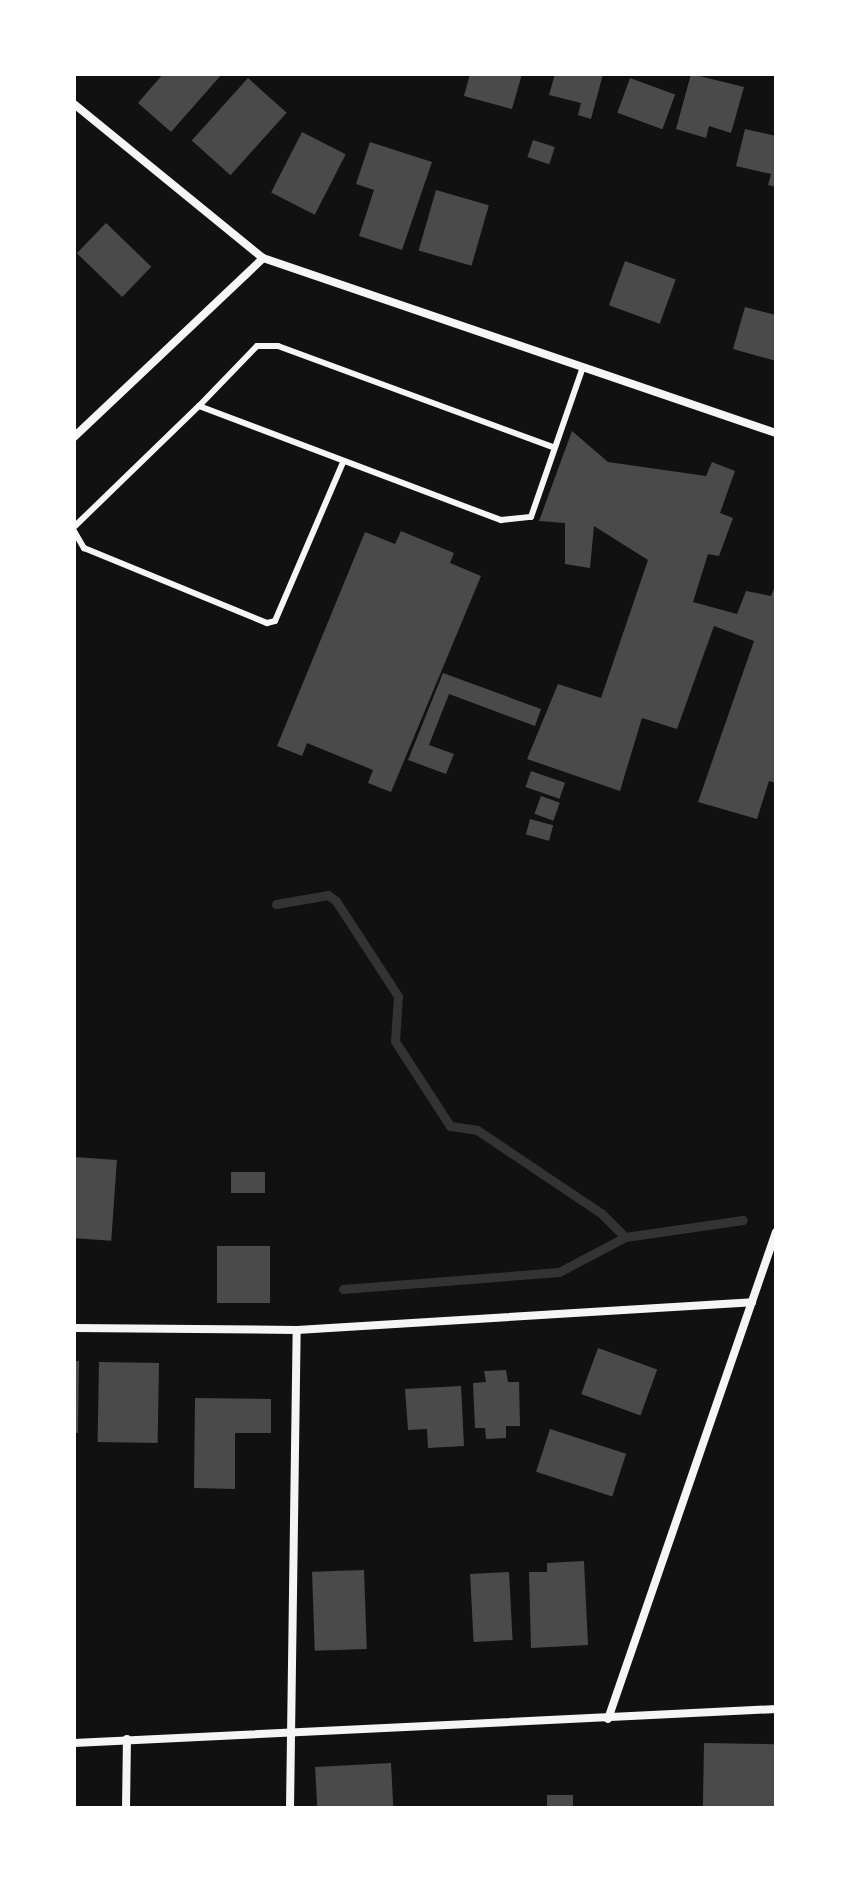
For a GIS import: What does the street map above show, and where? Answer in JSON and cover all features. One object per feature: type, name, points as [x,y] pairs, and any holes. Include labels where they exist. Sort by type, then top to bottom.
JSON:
[{"type":"street","points":[[74,104],[263,258],[776,433]]},
{"type":"street","points":[[74,437],[263,258]]},
{"type":"street","points":[[608,1719],[776,1232]]},
{"type":"street","points":[[74,1328],[297,1330],[752,1302]]},
{"type":"street","points":[[290,1808],[297,1330]]},
{"type":"street","points":[[74,1743],[292,1729],[608,1719],[776,1709]]},
{"type":"street","points":[[126,1808],[127,1739]]},
{"type":"lane","points":[[343,462],[275,621],[267,623],[84,548],[74,529],[257,346],[278,346],[553,447]]},
{"type":"lane","points":[[199,406],[501,520],[515,520],[531,517],[583,367]]},
{"type":"building","points":[[163,74],[222,74],[171,132],[138,103]]},
{"type":"building","points":[[470,74],[522,74],[512,109],[464,96]]},
{"type":"building","points":[[555,74],[603,74],[591,119],[578,115],[581,103],[549,95]]},
{"type":"building","points":[[691,74],[744,87],[731,133],[709,126],[706,138],[676,129]]},
{"type":"building","points":[[248,78],[287,113],[230,175],[192,140]]},
{"type":"building","points":[[630,78],[675,94],[662,129],[617,113]]},
{"type":"building","points":[[745,129],[776,136],[776,187],[768,185],[771,174],[736,166]]},
{"type":"building","points":[[302,132],[346,154],[315,215],[271,193]]},
{"type":"building","points":[[533,140],[555,147],[549,164],[527,157]]},
{"type":"building","points":[[370,142],[432,162],[402,250],[359,236],[374,190],[356,184]]},
{"type":"building","points":[[436,190],[489,205],[472,266],[419,251]]},
{"type":"building","points":[[106,223],[151,267],[122,297],[77,253]]},
{"type":"building","points":[[625,261],[676,279],[660,324],[609,305]]},
{"type":"building","points":[[745,307],[776,315],[776,361],[733,349]]},
{"type":"building","points":[[572,431],[608,462],[706,476],[712,462],[735,471],[720,513],[733,518],[719,556],[708,554],[693,602],[737,614],[746,591],[771,596],[776,583],[776,783],[769,781],[757,819],[698,802],[754,641],[714,626],[677,729],[642,718],[620,791],[527,759],[558,684],[601,698],[648,560],[594,526],[590,568],[565,564],[565,523],[539,521]]},
{"type":"building","points":[[401,531],[454,553],[450,563],[481,576],[391,792],[368,783],[373,770],[307,743],[302,756],[277,746],[365,532],[395,544]]},
{"type":"building","points":[[443,673],[541,709],[535,726],[449,694],[429,745],[454,754],[446,774],[408,760]]},
{"type":"building","points":[[531,771],[565,783],[560,799],[525,787]]},
{"type":"building","points":[[541,796],[560,803],[553,821],[535,814]]},
{"type":"building","points":[[530,819],[553,825],[549,841],[526,834]]},
{"type":"building","points":[[74,1157],[117,1160],[111,1241],[74,1238]]},
{"type":"building","points":[[231,1172],[265,1172],[265,1193],[231,1193]]},
{"type":"building","points":[[217,1246],[270,1246],[270,1303],[217,1303]]},
{"type":"building","points":[[598,1348],[657,1370],[640,1416],[581,1394]]},
{"type":"building","points":[[74,1361],[79,1361],[78,1433],[74,1433]]},
{"type":"building","points":[[99,1362],[159,1363],[158,1443],[98,1442]]},
{"type":"building","points":[[506,1370],[508,1382],[519,1382],[520,1426],[506,1426],[506,1438],[486,1439],[485,1428],[475,1428],[473,1383],[486,1382],[484,1371]]},
{"type":"building","points":[[461,1386],[464,1446],[428,1448],[427,1429],[408,1430],[405,1389]]},
{"type":"building","points":[[195,1398],[271,1399],[271,1433],[235,1433],[235,1489],[194,1488]]},
{"type":"building","points":[[550,1429],[626,1454],[612,1497],[536,1472]]},
{"type":"building","points":[[584,1561],[588,1645],[531,1648],[529,1572],[547,1572],[547,1563]]},
{"type":"building","points":[[364,1570],[367,1649],[315,1651],[312,1572]]},
{"type":"building","points":[[509,1572],[513,1640],[474,1642],[470,1574]]},
{"type":"building","points":[[704,1743],[776,1744],[775,1808],[703,1808]]},
{"type":"building","points":[[391,1763],[393,1808],[317,1808],[315,1767]]},
{"type":"building","points":[[547,1795],[573,1795],[573,1808],[547,1808]]},
{"type":"waterway","points":[[276,904],[328,895],[336,901],[398,996],[395,1041],[450,1126],[477,1130],[601,1213],[625,1237]]},
{"type":"waterway","points":[[343,1289],[559,1272],[625,1237],[743,1220]]}]
